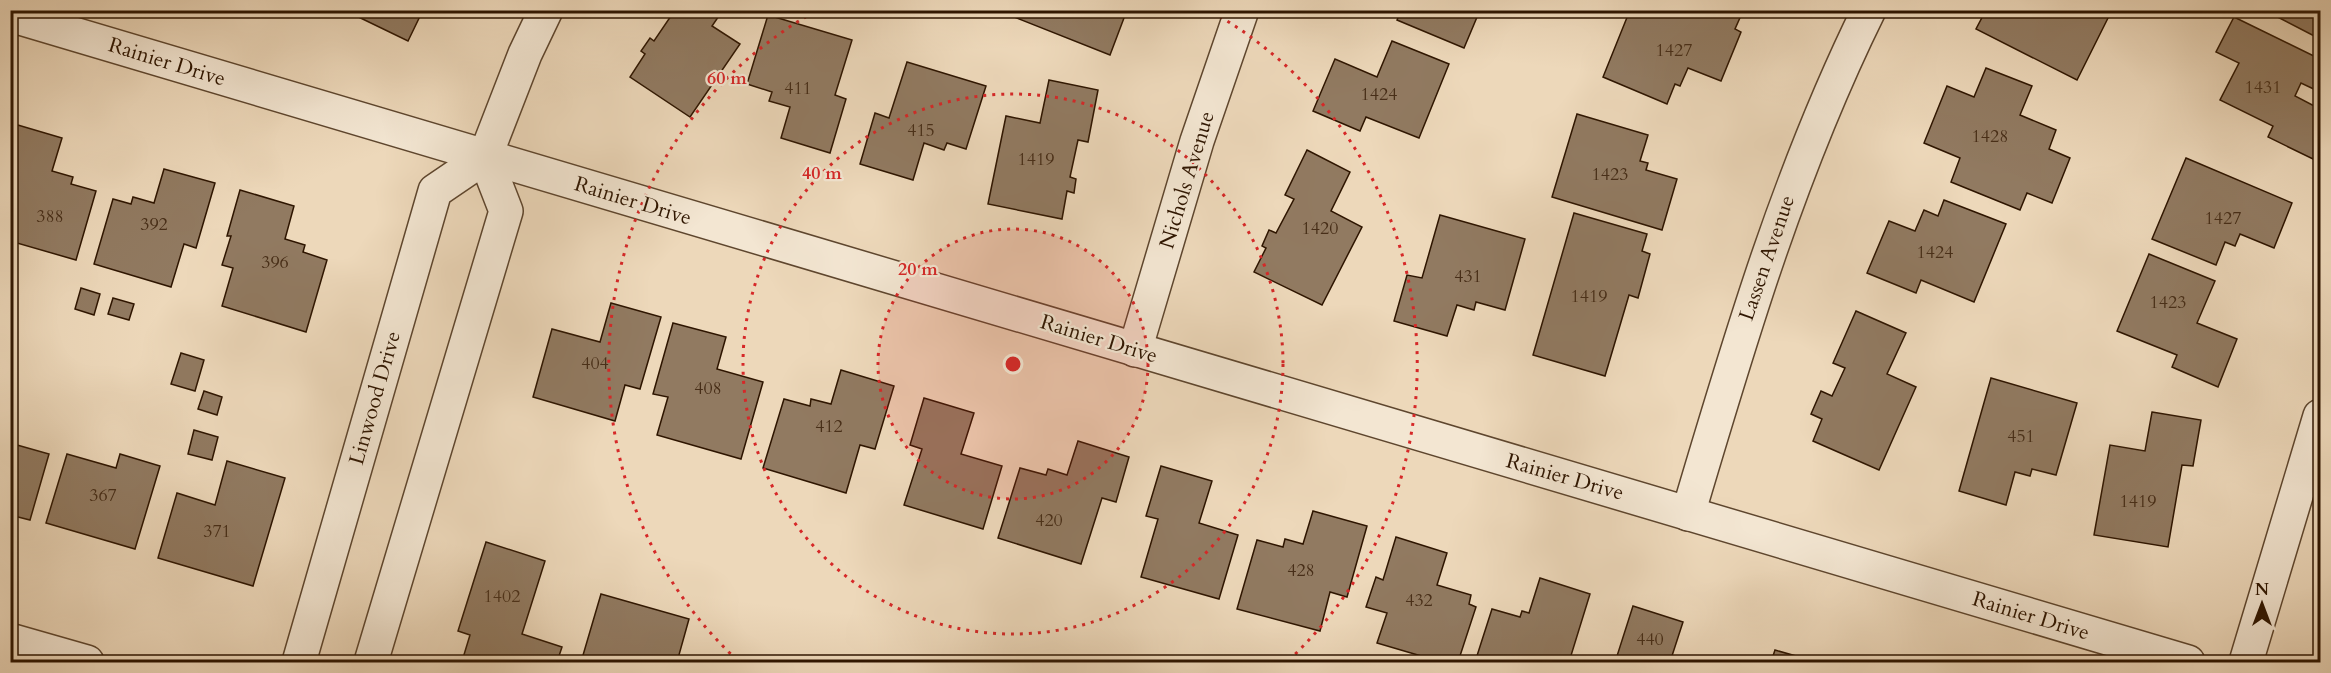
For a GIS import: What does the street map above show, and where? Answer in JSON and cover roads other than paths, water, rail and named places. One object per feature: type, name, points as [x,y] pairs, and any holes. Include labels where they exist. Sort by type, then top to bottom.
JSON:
[{"type":"street","points":[[371,663],[506,211],[485,157],[525,54],[546,10]]},
{"type":"street","name":"Nichols Avenue","points":[[1136,350],[1197,141],[1242,10]]},
{"type":"street","name":"Lassen Avenue","points":[[1688,514],[1743,330],[1785,203],[1811,138],[1869,10]]},
{"type":"street","name":"Rainier Drive","points":[[10,15],[2188,663]]},
{"type":"street","name":"Linwood Drive","points":[[299,663],[435,191],[485,157]]},
{"type":"street","points":[[2246,663],[2320,416]]},
{"type":"street","points":[[10,640],[87,663]]}]
